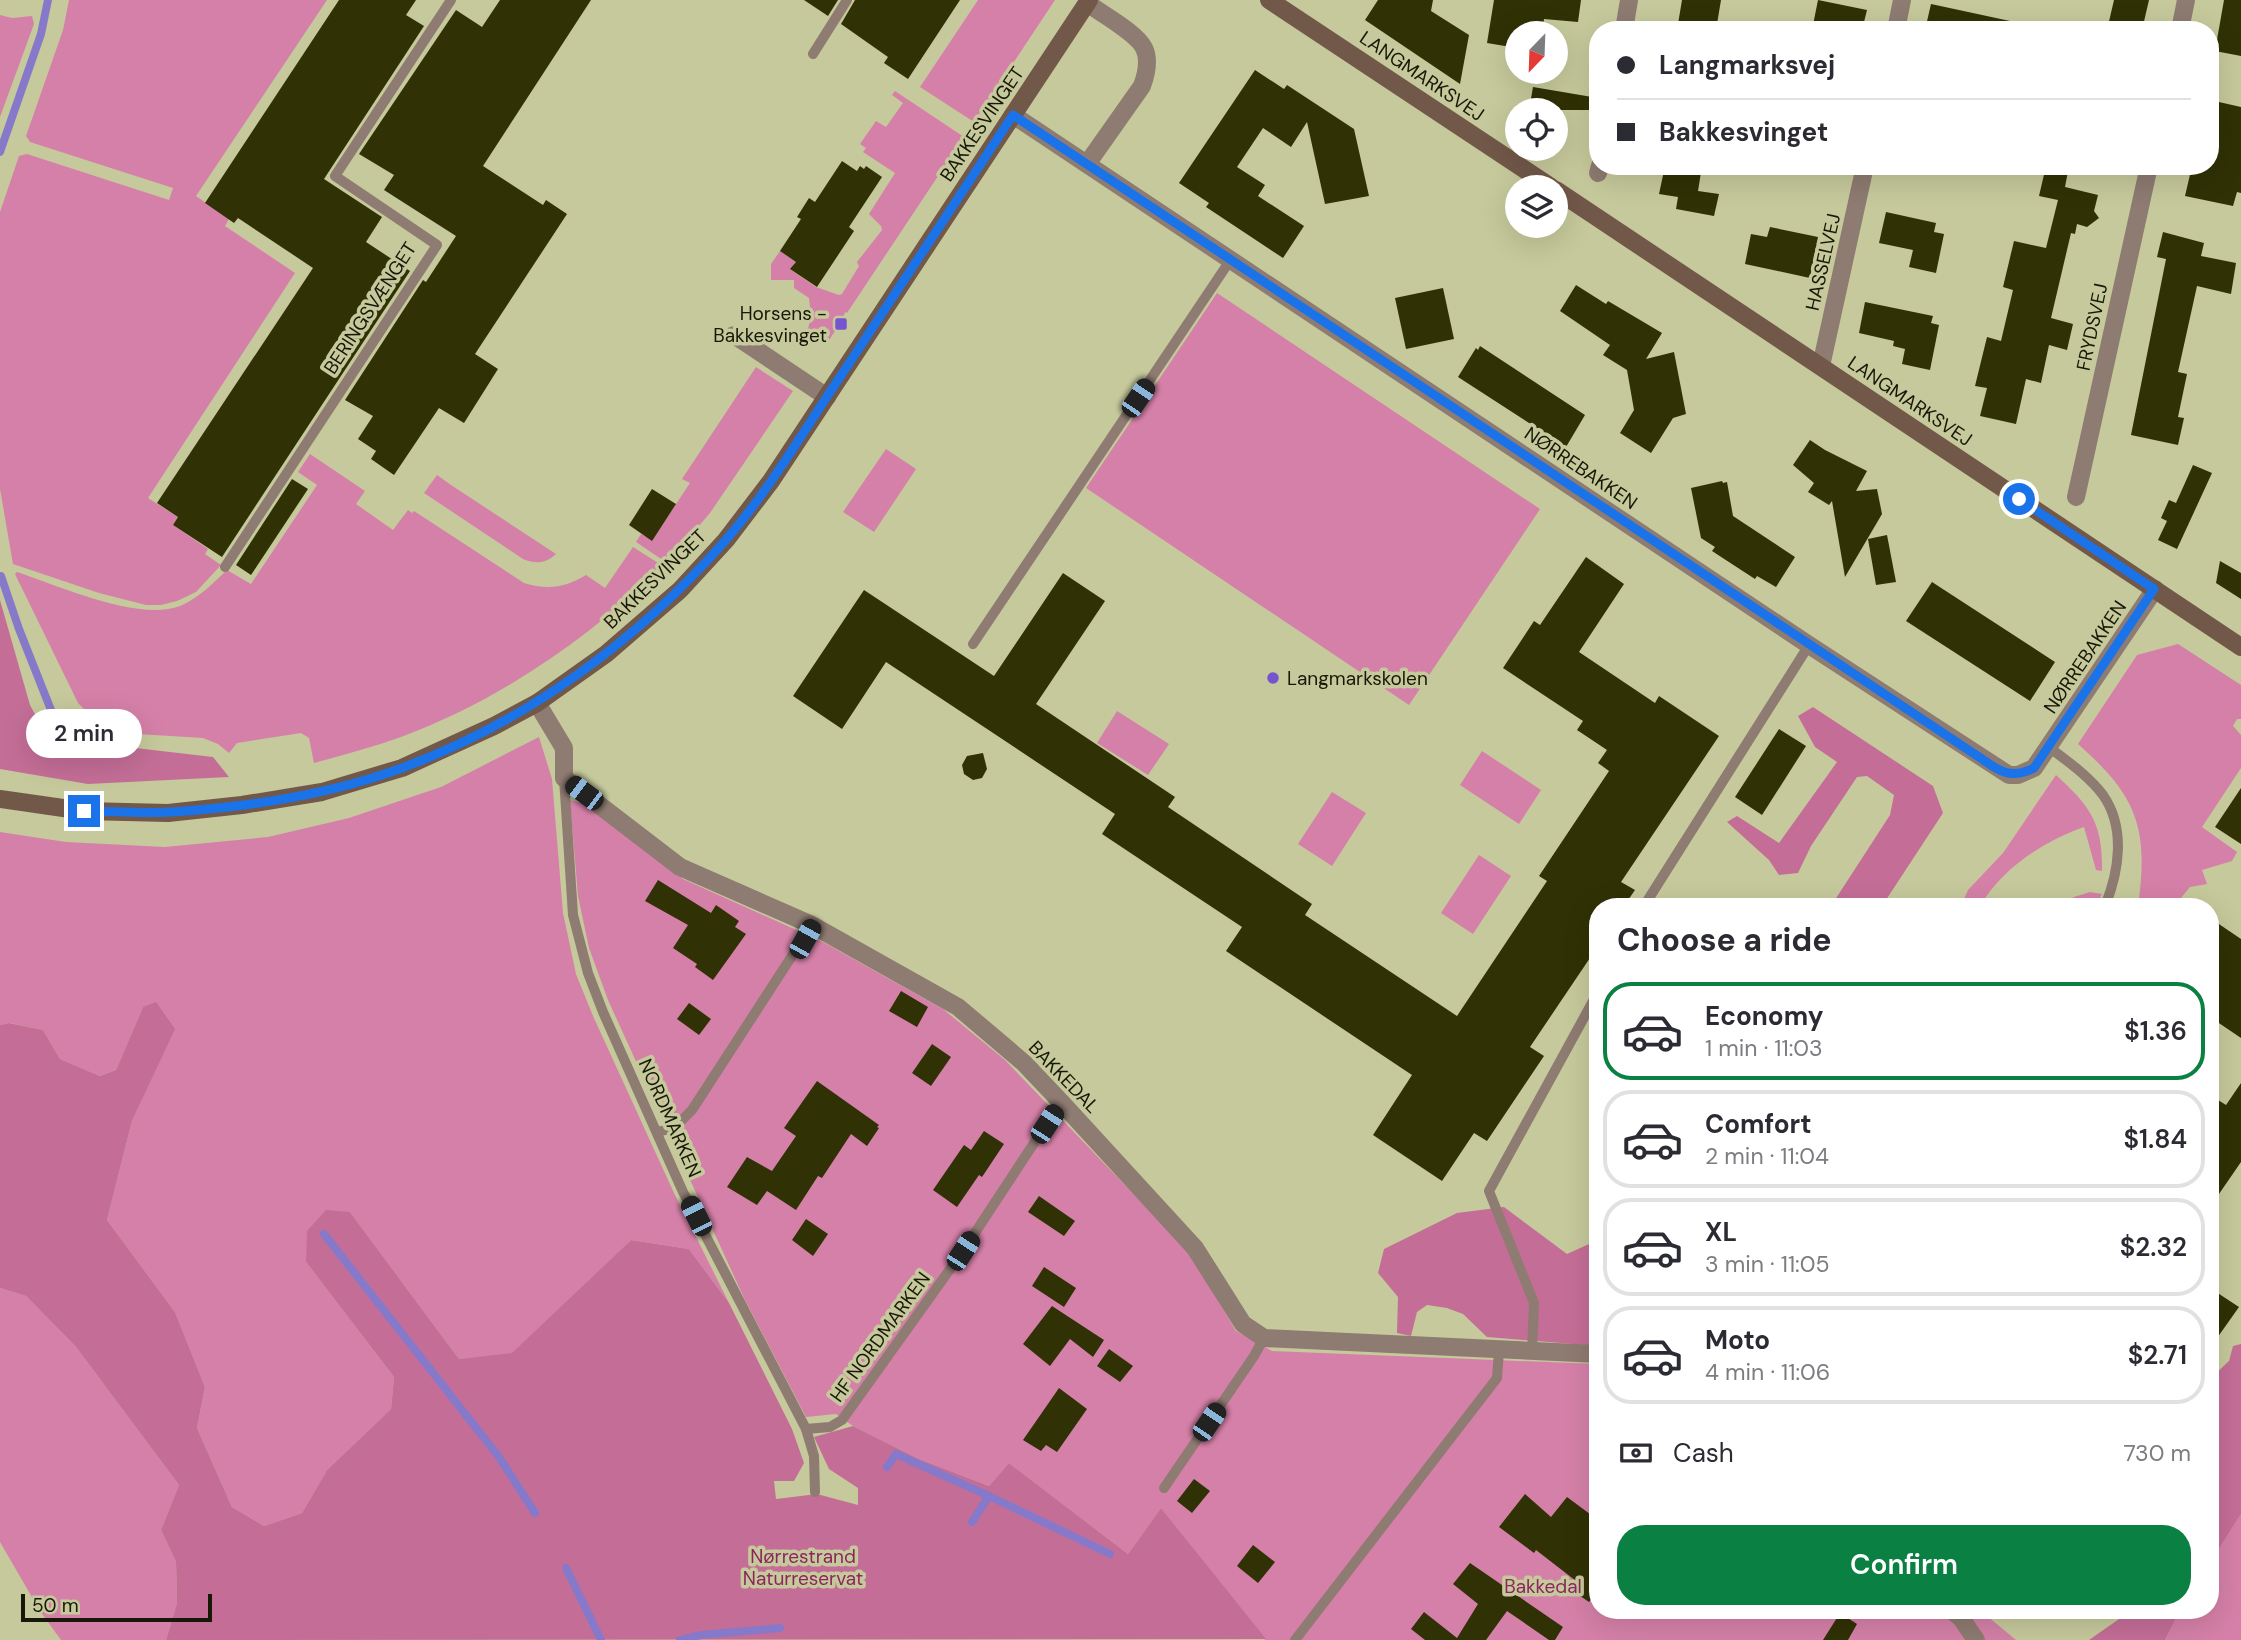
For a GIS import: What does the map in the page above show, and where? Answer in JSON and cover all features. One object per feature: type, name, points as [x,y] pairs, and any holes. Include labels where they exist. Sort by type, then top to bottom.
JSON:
[{"type":"street","name":"LANGMARKSVEJ","points":[[1269,0],[1533,175]]},
{"type":"street","points":[[1626,21],[1629,0]]},
{"type":"street","points":[[1898,21],[1902,0]]},
{"type":"street","points":[[2182,21],[2186,0]]},
{"type":"street","points":[[1087,164],[1147,75],[1145,49],[1136,38],[1088,2]]},
{"type":"street","name":"BAKKESVINGET","points":[[0,799],[84,811],[168,813],[242,806],[322,792],[402,768],[494,726],[537,703],[606,654],[680,590],[726,540],[771,481],[1088,2]]},
{"type":"street","name":"NØRREBAKKEN","points":[[1013,115],[2002,772],[2018,775],[2034,768],[2154,589]]},
{"type":"street","name":"HASSELVEJ","points":[[1821,366],[1863,175]]},
{"type":"street","name":"FRYDSVEJ","points":[[2076,497],[2147,175]]},
{"type":"street","name":"LANGMARKSVEJ","points":[[1568,198],[2241,647]]},
{"type":"street","points":[[734,335],[827,397]]},
{"type":"street","points":[[537,703],[564,748],[564,778]]},
{"type":"street","name":"BAKKEDAL","points":[[564,778],[680,867],[812,925],[958,1007],[1024,1063],[1061,1102],[1195,1248],[1243,1324],[1264,1338]]},
{"type":"street","points":[[1264,1338],[1589,1354]]},
{"type":"street","points":[[1962,1619],[1976,1640]]},
{"type":"lane","name":"BERINGSVÆNGET","points":[[225,567],[437,245],[335,176],[451,0]]},
{"type":"lane","points":[[813,54],[847,0]]},
{"type":"lane","points":[[973,644],[1231,259]]},
{"type":"lane","points":[[1649,898],[1809,645]]},
{"type":"lane","points":[[2049,747],[2077,769],[2103,796],[2116,824],[2119,858],[2108,898]]},
{"type":"lane","name":"NORDMARKEN","points":[[564,778],[573,915],[588,973],[683,1192],[806,1429],[814,1456],[815,1492]]},
{"type":"lane","points":[[657,1132],[674,1128],[692,1110],[812,925]]},
{"type":"lane","points":[[1532,1352],[1534,1303],[1489,1191],[1589,1008]]},
{"type":"lane","name":"HF NORDMARKEN","points":[[806,1429],[830,1427],[842,1420],[955,1262],[1061,1102]]},
{"type":"lane","points":[[1164,1488],[1264,1338]]},
{"type":"lane","points":[[1295,1640],[1497,1378],[1499,1351]]},
{"type":"green space","points":[[69,0],[327,0],[196,196],[229,219],[225,226],[295,273],[148,498],[178,517],[173,525],[208,549],[205,554],[221,565],[196,592],[161,605],[146,605],[99,593],[13,564],[0,489],[0,212],[19,156],[27,154],[169,200],[173,188],[30,142],[26,136],[63,30]]},
{"type":"green space","points":[[978,0],[1055,0],[974,122],[920,87]]},
{"type":"green space","points":[[0,15],[12,18],[32,16],[34,24],[0,117]]},
{"type":"green space","points":[[895,91],[964,137],[847,313],[845,312],[843,318],[839,316],[834,324],[838,326],[828,342],[806,336],[811,317],[809,298],[794,288],[794,280],[771,280],[771,264],[780,251],[796,262],[791,270],[816,287],[842,294],[859,266],[857,262],[882,230],[869,214],[895,173],[863,152],[866,148],[860,144],[876,121],[886,127],[903,103],[892,95]]},
{"type":"green space","points":[[1217,293],[1540,509],[1409,705],[1086,488]]},
{"type":"green space","points":[[756,367],[793,391],[710,513],[667,563],[636,542],[641,534],[652,540],[690,483],[682,479]]},
{"type":"green space","points":[[886,449],[916,469],[874,532],[843,512]]},
{"type":"green space","points":[[310,454],[365,491],[356,504],[393,530],[408,510],[412,513],[414,511],[524,583],[540,587],[556,586],[571,583],[586,575],[605,588],[633,547],[663,566],[573,642],[508,686],[438,722],[369,748],[314,763],[309,738],[301,733],[237,743],[229,753],[218,744],[203,738],[137,734],[110,729],[96,721],[78,703],[15,574],[17,572],[121,606],[163,610],[180,606],[200,595],[227,570],[251,584],[317,485],[298,472]]},
{"type":"green space","points":[[437,475],[556,554],[540,562],[523,559],[424,493]]},
{"type":"green space","points":[[0,600],[30,705],[52,746],[93,752],[101,744],[213,757],[229,777],[88,784],[0,769]]},
{"type":"green space","points":[[2178,644],[2241,685],[2241,719],[2237,719],[2233,726],[2241,735],[2241,768],[2202,827],[2237,852],[2232,861],[2202,870],[2207,884],[2190,887],[2181,898],[2139,898],[2142,855],[2134,815],[2114,780],[2078,744],[2137,655]]},
{"type":"green space","points":[[1813,707],[1933,786],[1943,813],[1887,898],[1836,898],[1890,815],[1894,795],[1867,776],[1857,777],[1811,846],[1798,873],[1779,875],[1769,860],[1727,822],[1737,816],[1779,843],[1837,762],[1815,747],[1798,716]]},
{"type":"green space","points":[[1117,711],[1169,744],[1148,775],[1097,743]]},
{"type":"green space","points":[[539,737],[552,779],[563,913],[576,974],[674,1193],[729,1303],[689,1249],[631,1240],[512,1354],[459,1359],[350,1212],[306,1262],[394,1377],[391,1409],[327,1470],[302,1513],[264,1526],[232,1507],[197,1428],[205,1387],[175,1312],[107,1220],[132,1121],[174,1029],[143,1007],[116,1070],[100,1076],[60,1059],[43,1030],[10,1023],[0,1025],[0,832],[66,842],[165,847],[268,837],[349,818],[441,787]]},
{"type":"green space","points":[[1482,751],[1541,790],[1519,824],[1460,785]]},
{"type":"green space","points":[[2056,775],[2078,796],[2092,817],[2100,840],[2102,871],[2096,870],[2084,827],[2053,840],[2025,858],[2000,880],[1985,898],[1964,898],[1968,890],[2003,853]]},
{"type":"green space","points":[[1332,792],[1366,813],[1332,866],[1298,844]]},
{"type":"green space","name":"Bakkedal","points":[[570,800],[592,806],[683,879],[823,942],[943,1009],[1005,1060],[1189,1252],[1236,1331],[1272,1351],[1589,1364],[1589,1619],[1991,1619],[2016,1640],[1265,1640],[1161,1508],[1128,1554],[1009,1463],[989,1486],[919,1459],[853,1426],[836,1414],[806,1417],[744,1298],[608,1000],[589,948],[578,896]]},
{"type":"green space","points":[[1479,855],[1511,876],[1473,934],[1441,913]]},
{"type":"green space","points":[[2090,892],[2102,894],[2100,898],[2074,897]]},
{"type":"green space","name":"Nørrestrand Naturreservat","points":[[156,1002],[175,1029],[132,1121],[107,1220],[175,1312],[205,1387],[197,1428],[232,1507],[264,1526],[302,1513],[327,1470],[391,1409],[394,1377],[306,1262],[307,1231],[326,1210],[350,1212],[459,1359],[512,1353],[631,1240],[689,1249],[729,1303],[792,1429],[804,1463],[794,1481],[774,1481],[776,1499],[817,1494],[858,1505],[858,1488],[829,1469],[814,1437],[853,1426],[919,1459],[989,1486],[1009,1463],[1128,1554],[1161,1508],[1266,1639],[166,1640],[177,1603],[176,1562],[161,1530],[179,1485],[76,1347],[26,1296],[0,1288],[0,1025],[9,1023],[43,1030],[60,1059],[100,1076],[116,1070],[143,1007]]},
{"type":"green space","points":[[1504,1207],[1567,1254],[1589,1244],[1589,1345],[1487,1337],[1463,1314],[1427,1305],[1417,1312],[1411,1336],[1397,1333],[1398,1297],[1378,1273],[1384,1249],[1457,1213]]},
{"type":"green space","points":[[0,1288],[26,1296],[76,1347],[179,1485],[161,1530],[176,1562],[177,1603],[166,1640],[61,1640],[40,1611],[0,1542]]},
{"type":"green space","points":[[2241,1344],[2241,1514],[2219,1549],[2219,1370],[2229,1361],[2233,1346]]},
{"type":"green space","points":[[2241,1514],[2241,1640],[2165,1640],[2176,1619],[2219,1619],[2219,1549]]},
{"type":"green space","points":[[2119,1619],[2176,1619],[2165,1640],[2089,1640]]},
{"type":"building","points":[[339,0],[416,0],[406,15],[424,26],[324,179],[382,217],[366,242],[410,271],[222,557],[173,525],[178,517],[157,503],[313,268],[238,218],[234,223],[205,203]]},
{"type":"building","points":[[500,0],[591,0],[483,166],[543,205],[546,200],[567,214],[475,354],[498,369],[464,423],[439,408],[394,475],[371,459],[376,451],[358,439],[373,416],[345,400],[423,280],[426,282],[456,236],[384,190],[394,175],[359,154],[456,10],[482,27]]},
{"type":"building","points":[[804,0],[838,0],[828,16]]},
{"type":"building","points":[[855,0],[960,0],[908,79],[884,63],[888,57],[841,24]]},
{"type":"building","points":[[1378,0],[1433,0],[1431,11],[1469,35],[1460,84],[1365,20]]},
{"type":"building","points":[[1494,0],[1581,0],[1578,22],[1544,19],[1505,21],[1505,46],[1487,43]]},
{"type":"building","points":[[1682,0],[1721,0],[1718,21],[1678,21]]},
{"type":"building","points":[[1818,0],[1867,10],[1864,21],[1814,21]]},
{"type":"building","points":[[2114,0],[2149,0],[2144,21],[2109,21]]},
{"type":"building","points":[[2224,0],[2241,0],[2241,56],[2219,52],[2219,28]]},
{"type":"building","points":[[1931,4],[2010,21],[1927,21]]},
{"type":"building","points":[[1255,70],[1284,89],[1287,85],[1354,129],[1369,196],[1325,204],[1307,122],[1291,147],[1263,128],[1237,167],[1265,185],[1258,196],[1304,226],[1283,258],[1206,207],[1209,203],[1179,183]]},
{"type":"building","points":[[1533,87],[1589,96],[1589,110],[1568,110],[1568,98],[1531,98]]},
{"type":"building","points":[[2219,102],[2241,107],[2241,193],[2237,192],[2233,206],[2185,196],[2190,175],[2219,175]]},
{"type":"building","points":[[842,161],[857,171],[860,166],[864,169],[866,166],[882,177],[849,227],[854,231],[817,287],[790,269],[796,262],[780,251],[801,219],[797,217],[809,198],[815,202]]},
{"type":"building","points":[[1663,175],[1701,175],[1698,191],[1719,194],[1714,216],[1676,209],[1678,197],[1659,194]]},
{"type":"building","points":[[2044,175],[2067,175],[2065,187],[2098,195],[2094,211],[2099,218],[2087,227],[2077,224],[2075,234],[2071,233],[2051,318],[2073,324],[2067,350],[2049,345],[2041,383],[2026,379],[2016,424],[1980,416],[1987,388],[1975,386],[1987,337],[2001,341],[2013,290],[2003,287],[2014,241],[2046,248],[2058,200],[2039,196]]},
{"type":"building","points":[[1886,212],[1936,223],[1934,232],[1944,234],[1936,273],[1909,267],[1913,250],[1879,243]]},
{"type":"building","points":[[1770,227],[1818,237],[1810,278],[1745,264],[1751,234],[1767,237]]},
{"type":"building","points":[[2163,232],[2204,243],[2201,256],[2236,263],[2231,294],[2197,286],[2178,372],[2187,374],[2178,417],[2184,418],[2178,445],[2131,435],[2166,259],[2157,257]]},
{"type":"building","points":[[1576,285],[1662,333],[1646,359],[1674,352],[1686,414],[1673,418],[1651,453],[1620,433],[1634,410],[1627,370],[1603,355],[1610,345],[1560,311]]},
{"type":"building","points":[[1443,288],[1454,339],[1406,349],[1395,298]]},
{"type":"building","points":[[1865,302],[1933,316],[1931,323],[1939,325],[1930,370],[1902,364],[1905,349],[1893,346],[1894,341],[1859,333]]},
{"type":"building","points":[[1480,346],[1585,415],[1566,447],[1458,377],[1476,348],[1478,350]]},
{"type":"building","points":[[1810,440],[1867,471],[1856,491],[1877,489],[1882,514],[1845,577],[1832,501],[1829,505],[1808,492],[1814,483],[1793,465]]},
{"type":"building","points":[[2193,465],[2212,473],[2177,549],[2158,540],[2167,521],[2161,518],[2169,500],[2176,503]]},
{"type":"building","points":[[292,479],[308,489],[251,575],[236,565]]},
{"type":"building","points":[[1727,482],[1733,516],[1795,557],[1776,587],[1757,576],[1755,579],[1712,551],[1715,547],[1701,538],[1691,488]]},
{"type":"building","points":[[652,489],[676,504],[652,541],[629,525]]},
{"type":"building","points":[[1887,535],[1896,582],[1876,585],[1868,539]]},
{"type":"building","points":[[1586,557],[1624,584],[1579,652],[1655,703],[1659,696],[1719,736],[1621,882],[1635,890],[1630,898],[1589,898],[1589,959],[1530,1047],[1544,1056],[1487,1141],[1474,1133],[1442,1181],[1373,1135],[1412,1075],[1226,951],[1242,927],[1102,834],[1115,814],[886,662],[842,729],[793,696],[864,590],[994,676],[1063,573],[1105,601],[1036,704],[1175,797],[1168,807],[1312,904],[1305,915],[1457,1016],[1547,881],[1539,876],[1609,771],[1598,763],[1607,750],[1577,730],[1583,721],[1503,668],[1534,621],[1540,625]]},
{"type":"building","points":[[2220,561],[2241,573],[2241,599],[2216,583]]},
{"type":"building","points":[[1932,582],[2055,662],[2030,701],[1906,621]]},
{"type":"building","points":[[1779,729],[1806,746],[1762,815],[1735,797]]},
{"type":"building","points":[[983,753],[987,769],[982,778],[973,780],[964,774],[962,765],[967,756]]},
{"type":"building","points":[[2241,788],[2241,844],[2215,827]]},
{"type":"building","points":[[658,880],[711,913],[716,905],[739,921],[735,927],[746,934],[713,980],[695,967],[697,964],[673,948],[688,925],[645,901]]},
{"type":"building","points":[[2219,924],[2241,939],[2241,1038],[2219,1023]]},
{"type":"building","points":[[901,991],[928,1007],[917,1027],[889,1011]]},
{"type":"building","points":[[689,1003],[711,1019],[699,1035],[677,1019]]},
{"type":"building","points":[[932,1044],[951,1057],[931,1086],[912,1073]]},
{"type":"building","points":[[817,1081],[879,1125],[867,1146],[851,1134],[822,1178],[818,1176],[796,1210],[767,1191],[757,1205],[727,1187],[747,1157],[772,1171],[796,1136],[784,1128]]},
{"type":"building","points":[[2241,1083],[2241,1162],[2219,1194],[2219,1101],[2226,1105]]},
{"type":"building","points":[[984,1131],[1004,1144],[957,1207],[933,1190],[964,1145],[971,1150]]},
{"type":"building","points":[[1039,1196],[1075,1221],[1064,1236],[1028,1212]]},
{"type":"building","points":[[806,1219],[828,1234],[813,1256],[792,1240]]},
{"type":"building","points":[[1044,1267],[1076,1288],[1064,1307],[1032,1286]]},
{"type":"building","points":[[2219,1294],[2239,1307],[2219,1335]]},
{"type":"building","points":[[1052,1306],[1104,1340],[1093,1357],[1070,1339],[1050,1366],[1023,1344]]},
{"type":"building","points":[[1109,1349],[1133,1366],[1120,1382],[1097,1366]]},
{"type":"building","points":[[1059,1388],[1087,1409],[1057,1452],[1046,1445],[1041,1451],[1023,1440]]},
{"type":"building","points":[[1194,1479],[1210,1491],[1192,1513],[1177,1501]]},
{"type":"building","points":[[1525,1494],[1551,1517],[1567,1497],[1589,1513],[1589,1602],[1570,1589],[1576,1581],[1536,1550],[1534,1553],[1499,1527]]},
{"type":"building","points":[[1253,1545],[1275,1562],[1258,1583],[1237,1566]]},
{"type":"building","points":[[1470,1563],[1563,1627],[1555,1640],[1549,1640],[1507,1611],[1486,1640],[1425,1640],[1411,1629],[1424,1612],[1457,1638],[1478,1604],[1453,1584]]},
{"type":"building","points":[[1836,1619],[1849,1619],[1857,1624],[1848,1640],[1823,1640]]},
{"type":"waterway","points":[[0,152],[41,34],[48,0]]},
{"type":"waterway","points":[[1,576],[51,710],[75,744]]},
{"type":"waterway","points":[[324,1234],[499,1457],[535,1513]]},
{"type":"waterway","points":[[887,1467],[896,1454],[989,1496],[972,1522]]},
{"type":"waterway","points":[[989,1496],[1110,1554]]},
{"type":"waterway","points":[[566,1568],[601,1640]]},
{"type":"waterway","points":[[680,1640],[701,1635],[780,1628]]},
{"type":"place","name":"Horsens - Bakkesvinget","points":[[841,324]]},
{"type":"place","name":"Langmarkskolen","points":[[1273,678]]},
{"type":"route","points":[[84,811],[168,813],[242,806],[322,792],[402,768],[537,703],[606,654],[680,590],[726,540],[771,481],[1013,115],[1809,645],[2009,775],[2018,775],[2034,768],[2154,589],[2019,499]]}]
